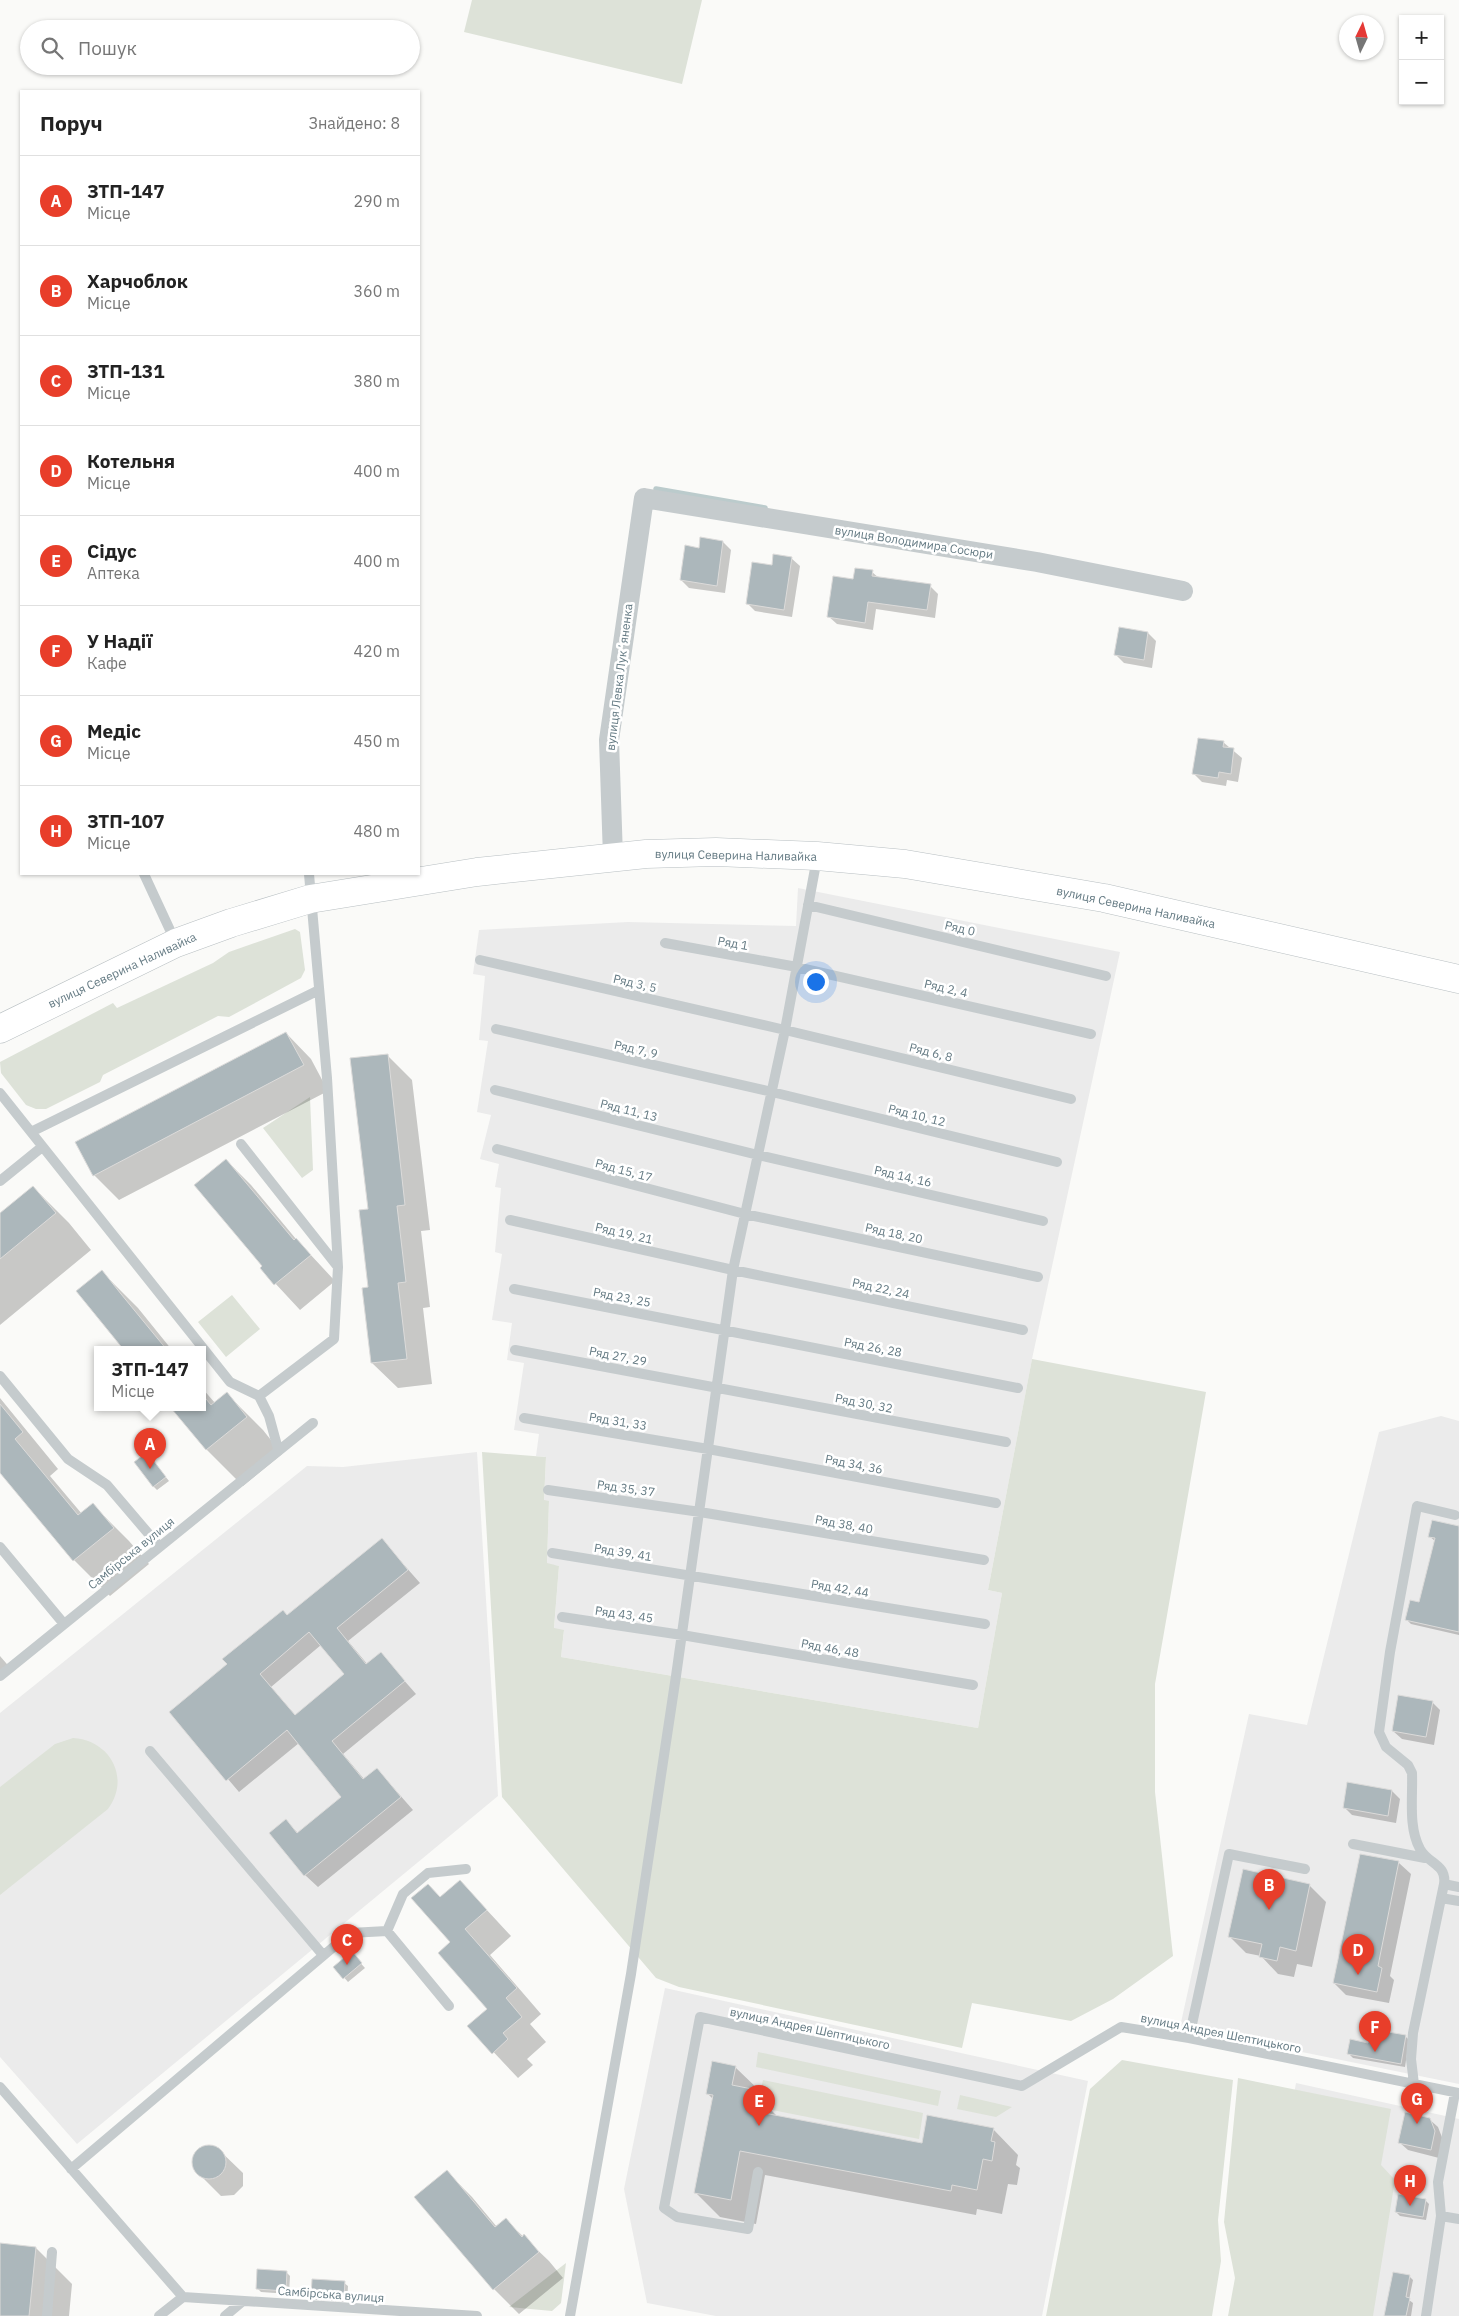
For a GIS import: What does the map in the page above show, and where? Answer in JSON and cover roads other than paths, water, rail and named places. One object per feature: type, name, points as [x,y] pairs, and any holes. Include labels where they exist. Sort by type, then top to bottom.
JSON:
[{"type":"street","name":"вулиця Володимира Сосюри","points":[[644,498],[1037,562],[1183,591]]},
{"type":"street","name":"вулиця Левка Лукʼяненка","points":[[613,857],[609,740],[644,498]]},
{"type":"street","name":"вулиця Северина Наливайка","points":[[0,1029],[176,943],[230,923],[309,886],[477,872],[613,857],[716,852],[817,856],[905,864],[1104,898],[1459,979]]},
{"type":"lane","points":[[570,2316],[631,1974],[700,1512],[733,1270],[785,1030],[817,856]]},
{"type":"lane","points":[[144,875],[176,943]]},
{"type":"lane","points":[[259,1396],[334,1339],[338,1267],[327,1078],[309,886]]},
{"type":"lane","name":"Ряд 0","points":[[808,905],[1106,976]]},
{"type":"lane","name":"Ряд 1","points":[[665,943],[797,967]]},
{"type":"lane","name":"Ряд 3, 5","points":[[480,960],[785,1030]]},
{"type":"lane","name":"Ряд 2, 4","points":[[797,967],[1091,1034]]},
{"type":"lane","points":[[31,1132],[319,990]]},
{"type":"lane","name":"Ряд 7, 9","points":[[496,1030],[772,1092]]},
{"type":"lane","name":"Ряд 6, 8","points":[[785,1030],[1071,1099]]},
{"type":"lane","name":"Ряд 11, 13","points":[[495,1090],[758,1155]]},
{"type":"lane","name":"Ряд 10, 12","points":[[772,1092],[1057,1162]]},
{"type":"lane","points":[[0,1093],[201,1346]]},
{"type":"lane","points":[[241,1144],[338,1267]]},
{"type":"lane","points":[[0,1181],[42,1147]]},
{"type":"lane","name":"Ряд 15, 17","points":[[497,1150],[745,1214]]},
{"type":"lane","name":"Ряд 14, 16","points":[[758,1155],[1043,1220]]},
{"type":"lane","name":"Ряд 18, 20","points":[[745,1214],[1038,1277]]},
{"type":"lane","name":"Ряд 19, 21","points":[[510,1220],[733,1270]]},
{"type":"lane","name":"Ряд 22, 24","points":[[733,1270],[1023,1330]]},
{"type":"lane","name":"Ряд 23, 25","points":[[514,1289],[724,1330]]},
{"type":"lane","name":"Ряд 26, 28","points":[[724,1330],[1018,1388]]},
{"type":"lane","name":"Ряд 27, 29","points":[[515,1350],[716,1388]]},
{"type":"lane","points":[[206,1352],[230,1382],[259,1396],[269,1416],[278,1449]]},
{"type":"lane","points":[[0,1376],[68,1459],[107,1485],[159,1546]]},
{"type":"lane","name":"Ряд 30, 32","points":[[716,1388],[1006,1442]]},
{"type":"lane","name":"Ряд 31, 33","points":[[524,1418],[708,1449]]},
{"type":"lane","name":"Самбірська вулиця","points":[[0,1676],[278,1449],[313,1423]]},
{"type":"lane","name":"Ряд 34, 36","points":[[708,1449],[996,1503]]},
{"type":"lane","name":"Ряд 35, 37","points":[[548,1490],[700,1512]]},
{"type":"lane","points":[[1425,1858],[1414,1838],[1412,1773],[1408,1765],[1386,1747],[1379,1732],[1390,1652],[1417,1506],[1455,1514]]},
{"type":"lane","name":"Ряд 38, 40","points":[[700,1512],[984,1560]]},
{"type":"lane","points":[[0,1547],[64,1624]]},
{"type":"lane","name":"Ряд 39, 41","points":[[552,1553],[690,1576]]},
{"type":"lane","name":"Ряд 42, 44","points":[[690,1576],[985,1624]]},
{"type":"lane","name":"Ряд 43, 45","points":[[562,1617],[682,1635]]},
{"type":"lane","name":"Ряд 46, 48","points":[[682,1635],[973,1685]]},
{"type":"lane","points":[[150,1751],[323,1955]]},
{"type":"lane","points":[[1352,1844],[1425,1858],[1436,1863],[1443,1870],[1445,1876],[1413,2032],[1411,2059],[1414,2084]]},
{"type":"lane","points":[[1189,2038],[1229,1854],[1305,1870]]},
{"type":"lane","points":[[387,1931],[403,1894],[428,1873],[466,1869]]},
{"type":"lane","points":[[1444,1884],[1459,1887]]},
{"type":"lane","points":[[1441,1898],[1459,1902]]},
{"type":"lane","points":[[71,2169],[350,1933],[387,1931]]},
{"type":"lane","points":[[387,1931],[449,2006]]},
{"type":"lane","name":"вулиця Андрея Шептицького","points":[[758,2172],[748,2230],[677,2217],[664,2208],[700,2017],[1022,2086],[1121,2027],[1189,2038],[1457,2093]]},
{"type":"lane","points":[[0,2087],[183,2297],[159,2316]]},
{"type":"lane","points":[[1426,2316],[1441,2216],[1438,2182],[1457,2093]]},
{"type":"lane","points":[[1441,2216],[1459,2220]]},
{"type":"lane","points":[[48,2316],[52,2252]]},
{"type":"lane","name":"Самбірська вулиця","points":[[183,2297],[367,2312],[477,2316]]},
{"type":"lane","points":[[225,2316],[243,2301]]},
{"type":"waterway","points":[[656,489],[765,508]]},
{"type":"place","name":"ЗТП-147","points":[[150,1469]]},
{"type":"place","name":"Харчоблок","points":[[1269,1910]]},
{"type":"place","name":"ЗТП-131","points":[[347,1965]]},
{"type":"place","name":"Котельня","points":[[1358,1975]]},
{"type":"place","name":"У Надії","points":[[1375,2052]]},
{"type":"place","name":"Медіс","points":[[1417,2124]]},
{"type":"place","name":"Сідус","points":[[759,2126]]},
{"type":"place","name":"ЗТП-107","points":[[1410,2206]]}]
